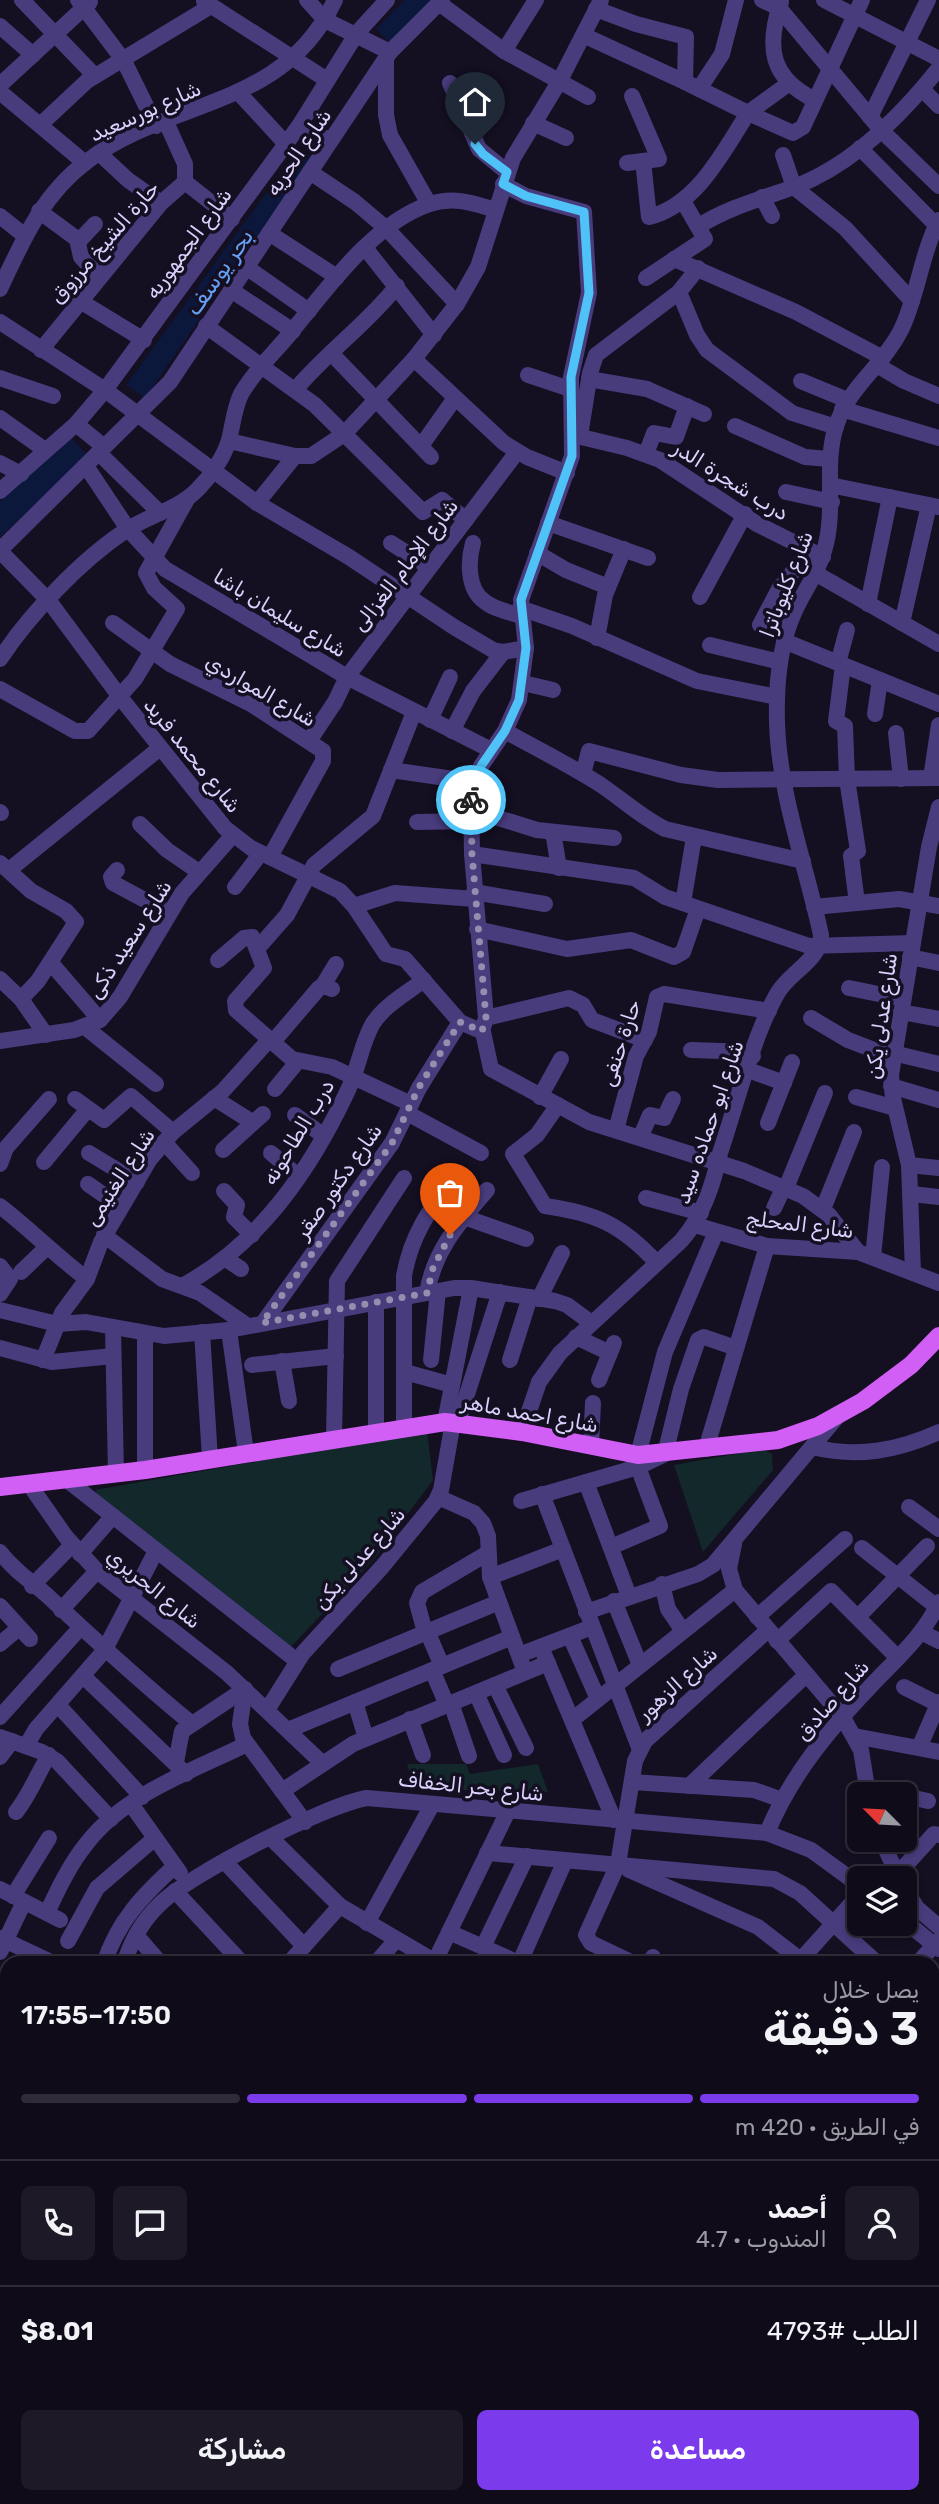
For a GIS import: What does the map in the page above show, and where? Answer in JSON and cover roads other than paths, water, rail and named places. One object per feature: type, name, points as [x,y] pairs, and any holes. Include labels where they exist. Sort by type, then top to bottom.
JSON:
[{"type":"main road","name":"شارع احمد ماهر","points":[[0,1487],[145,1470],[404,1426],[452,1422],[591,1446],[638,1461],[665,1454],[778,1440],[837,1416],[888,1384],[939,1336]]},
{"type":"street","points":[[22,0],[95,76]]},
{"type":"street","points":[[307,0],[325,20],[357,33],[388,55],[386,115],[390,135],[429,204]]},
{"type":"street","name":"شارع بورسعيد","points":[[0,289],[39,211],[53,193],[85,163],[99,153],[161,124],[239,93],[292,60],[325,20],[335,0]]},
{"type":"street","name":"شارع الجمهوريه","points":[[0,491],[76,424],[105,390],[299,126],[357,33],[387,0]]},
{"type":"street","points":[[504,51],[536,0]]},
{"type":"street","points":[[692,86],[722,54],[736,0]]},
{"type":"street","points":[[762,0],[781,4],[829,69],[882,131],[939,186]]},
{"type":"street","points":[[824,0],[939,59]]},
{"type":"street","points":[[583,35],[793,133],[803,127],[862,0]]},
{"type":"street","points":[[870,117],[905,41],[928,0]]},
{"type":"street","points":[[440,1],[504,51],[588,97]]},
{"type":"street","name":"شارع الحريه","points":[[0,551],[140,415],[175,376],[388,55],[440,1]]},
{"type":"street","points":[[0,85],[56,35],[85,2]]},
{"type":"street","name":"حارة الشيخ مرزوق","points":[[41,350],[161,203],[186,182],[185,164],[123,59],[85,2]]},
{"type":"street","points":[[40,125],[77,89],[206,3],[327,80]]},
{"type":"street","points":[[781,4],[772,52],[789,84],[815,100]]},
{"type":"street","points":[[229,441],[295,456],[311,456],[344,434],[414,359],[457,304],[478,267],[505,178],[599,5],[636,24],[686,37],[692,86]]},
{"type":"street","points":[[0,26],[33,55]]},
{"type":"street","points":[[699,226],[725,211],[794,187],[823,173],[882,131],[939,68]]},
{"type":"street","points":[[450,83],[475,144],[505,178],[526,196],[584,214],[589,293],[570,389],[577,435]]},
{"type":"street","points":[[632,96],[659,159],[635,162],[649,217],[683,201],[711,169],[748,113],[789,84]]},
{"type":"street","points":[[922,89],[939,106]]},
{"type":"street","points":[[0,92],[85,163]]},
{"type":"street","points":[[239,93],[285,143]]},
{"type":"street","points":[[533,123],[566,138]]},
{"type":"street","points":[[299,126],[314,139],[332,138]]},
{"type":"street","points":[[860,148],[938,222]]},
{"type":"street","points":[[99,153],[128,180],[161,203]]},
{"type":"street","points":[[783,155],[794,187],[845,228],[912,301]]},
{"type":"street","points":[[310,172],[355,202],[387,229],[457,304]]},
{"type":"street","points":[[186,182],[232,219]]},
{"type":"street","points":[[762,197],[772,216]]},
{"type":"street","points":[[0,689],[80,733],[88,731],[120,697],[152,652],[177,609],[148,580],[146,573],[152,558],[187,500],[213,470],[229,441],[241,395],[262,367],[337,277],[387,229],[429,204],[448,199],[467,200],[496,210]]},
{"type":"street","points":[[646,278],[705,239],[683,201]]},
{"type":"street","points":[[39,211],[79,241],[81,257],[99,277]]},
{"type":"street","points":[[0,216],[25,236]]},
{"type":"street","name":"شارع كليوباترا","points":[[820,946],[821,935],[784,779],[777,696],[780,662],[792,616],[816,573],[816,554],[828,537],[832,502],[830,459],[836,427],[845,404],[901,331],[938,222]]},
{"type":"street","points":[[79,241],[95,224]]},
{"type":"street","points":[[269,233],[337,277]]},
{"type":"street","points":[[366,249],[434,335]]},
{"type":"street","points":[[674,259],[819,323],[880,361],[904,381],[939,396]]},
{"type":"street","points":[[246,268],[309,311]]},
{"type":"street","points":[[698,268],[679,292],[596,355],[567,473],[537,553],[521,612],[526,648],[523,683],[505,731],[474,782],[470,815],[472,854],[484,1025],[491,1069],[589,1122],[718,1162],[785,1187],[823,1209],[866,1255]]},
{"type":"street","points":[[296,389],[377,311],[397,286]]},
{"type":"street","points":[[231,290],[293,331]]},
{"type":"street","points":[[679,292],[697,335],[707,350],[792,412],[836,427]]},
{"type":"street","points":[[80,300],[144,340]]},
{"type":"street","points":[[0,321],[105,390],[257,503],[349,557],[483,645],[503,652],[526,648]]},
{"type":"street","points":[[206,326],[296,389],[423,512],[440,499],[477,546],[469,565],[479,597],[487,603],[597,638],[697,681],[777,696]]},
{"type":"street","points":[[331,353],[426,452],[455,398]]},
{"type":"street","points":[[414,359],[517,452],[567,473]]},
{"type":"street","points":[[527,375],[570,389]]},
{"type":"street","points":[[0,378],[52,396]]},
{"type":"street","points":[[589,379],[647,389],[704,414]]},
{"type":"street","points":[[801,381],[845,404],[939,438]]},
{"type":"street","points":[[646,454],[654,433],[676,436],[688,406]]},
{"type":"street","points":[[0,418],[45,450]]},
{"type":"street","points":[[76,424],[160,513]]},
{"type":"street","points":[[735,426],[805,457],[830,459]]},
{"type":"street","name":"درب شجرة الدر","points":[[577,435],[646,454],[676,469],[745,514],[816,554]]},
{"type":"street","name":"شارع الإمام الغزالى","points":[[309,741],[335,702],[347,677],[517,452]]},
{"type":"street","points":[[257,503],[295,456]]},
{"type":"street","points":[[0,463],[21,474]]},
{"type":"street","name":"شارع سليمان باشا","points":[[86,466],[128,529],[165,569],[347,677],[491,750]]},
{"type":"street","points":[[830,485],[934,506],[902,623]]},
{"type":"street","points":[[786,492],[832,502]]},
{"type":"street","points":[[868,604],[890,497]]},
{"type":"street","points":[[0,659],[20,631],[99,551],[128,529],[187,500]]},
{"type":"street","points":[[701,597],[745,514]]},
{"type":"street","points":[[548,523],[649,558]]},
{"type":"street","points":[[391,543],[429,567]]},
{"type":"street","points":[[597,638],[608,587],[624,549]]},
{"type":"street","name":"شارع محمد فريد","points":[[0,551],[48,601],[160,748],[233,835],[266,855],[340,891],[355,906],[386,954],[405,959],[460,1022],[484,1025]]},
{"type":"street","points":[[537,553],[566,570],[608,587]]},
{"type":"street","points":[[760,625],[779,589],[816,554]]},
{"type":"street","points":[[816,573],[902,623],[938,639]]},
{"type":"street","name":"شارع المواردي","points":[[113,624],[152,652],[251,704],[323,751],[323,761],[266,855]]},
{"type":"street","points":[[847,630],[836,720],[845,726],[847,779],[858,850],[851,856],[857,903]]},
{"type":"street","points":[[784,641],[939,704]]},
{"type":"street","points":[[710,645],[780,662]]},
{"type":"street","points":[[452,731],[473,691],[503,652]]},
{"type":"street","points":[[430,720],[450,677]]},
{"type":"street","points":[[875,714],[880,680]]},
{"type":"street","points":[[523,683],[553,690]]},
{"type":"street","points":[[257,949],[287,915],[308,875],[321,859],[373,816],[414,712]]},
{"type":"street","points":[[583,774],[589,751],[700,779],[935,778],[939,725]]},
{"type":"street","points":[[505,731],[583,774],[647,820],[694,837],[803,861]]},
{"type":"street","points":[[896,733],[901,779]]},
{"type":"street","points":[[21,999],[32,989],[51,962],[75,921],[61,907],[31,891],[4,867],[160,748]]},
{"type":"street","points":[[391,770],[474,782]]},
{"type":"street","name":"شارع عدلى يكن","points":[[913,1273],[909,1165],[891,1086],[893,1055],[920,901],[934,848],[939,807]]},
{"type":"street","points":[[417,822],[470,815],[553,832],[614,838]]},
{"type":"street","points":[[141,824],[167,850],[199,872]]},
{"type":"street","points":[[553,832],[559,867]]},
{"type":"street","name":"شارع سعيد ذكى","points":[[0,1041],[46,1035],[93,1023],[120,997],[169,913],[199,872],[233,835]]},
{"type":"street","points":[[477,929],[567,948],[631,940],[674,957],[683,952],[690,906],[694,837]]},
{"type":"street","points":[[472,854],[634,878],[665,897],[809,946],[912,950],[939,963]]},
{"type":"street","points":[[235,887],[266,855]]},
{"type":"street","points":[[117,870],[111,877],[113,883],[169,913]]},
{"type":"street","points":[[355,906],[395,893],[475,896],[545,904]]},
{"type":"street","points":[[814,907],[899,899],[939,906]]},
{"type":"street","points":[[218,960],[246,936],[253,939],[264,968],[235,1001],[233,1007],[270,1041],[298,1061],[332,1067],[354,1077],[481,1153]]},
{"type":"street","name":"شارع ابو حماده سيد","points":[[522,1432],[539,1382],[576,1336],[657,1263],[698,1219],[769,1011],[786,980],[820,946]]},
{"type":"street","points":[[51,962],[93,1023],[156,1084]]},
{"type":"street","name":"شارع الغنيمى","points":[[43,1360],[68,1303],[87,1279],[104,1236],[136,1182],[169,1137],[214,1098],[270,1041],[316,1002],[327,988],[336,964]]},
{"type":"street","points":[[0,979],[21,999],[46,1035]]},
{"type":"street","name":"درب الطاحونه","points":[[182,1286],[249,1243],[299,1176],[324,1136],[354,1077],[379,1005],[424,980]]},
{"type":"street","points":[[849,988],[939,1018]]},
{"type":"street","name":"حارة حنفى","points":[[616,1130],[636,1056],[645,1040],[655,1001],[664,994],[769,1011]]},
{"type":"street","points":[[484,1025],[569,998],[583,1005],[592,1020],[645,1040]]},
{"type":"street","points":[[811,1018],[858,1044],[893,1055],[939,1064]]},
{"type":"street","name":"شارع دكتور صقر","points":[[255,1325],[392,1143],[460,1022]]},
{"type":"street","points":[[691,1050],[722,1051],[750,1063],[784,1083]]},
{"type":"street","points":[[540,1097],[561,1059]]},
{"type":"street","points":[[275,1089],[298,1061]]},
{"type":"street","points":[[768,1124],[792,1062]]},
{"type":"street","points":[[891,1086],[939,1100]]},
{"type":"street","points":[[774,1208],[825,1093]]},
{"type":"street","points":[[44,1162],[81,1104],[106,1120],[131,1096],[169,1137],[192,1173]]},
{"type":"street","points":[[856,1097],[895,1108]]},
{"type":"street","points":[[214,1098],[258,1118],[223,1150]]},
{"type":"street","points":[[1,1158],[6,1148],[49,1099]]},
{"type":"street","points":[[640,1138],[650,1115],[664,1118],[673,1099]]},
{"type":"street","points":[[558,1105],[537,1135],[513,1154],[545,1206],[580,1211],[612,1224],[638,1242],[657,1263]]},
{"type":"street","points":[[295,1115],[324,1136]]},
{"type":"street","points":[[823,1209],[854,1132]]},
{"type":"street","points":[[89,1153],[136,1182]]},
{"type":"street","points":[[271,1153],[299,1176]]},
{"type":"street","points":[[909,1165],[939,1168]]},
{"type":"street","points":[[866,1255],[882,1167]]},
{"type":"street","points":[[334,1438],[339,1276],[404,1178]]},
{"type":"street","points":[[404,1426],[404,1276],[414,1236],[452,1180]]},
{"type":"street","points":[[88,1184],[121,1208]]},
{"type":"street","points":[[431,1360],[437,1257],[464,1217],[487,1190]]},
{"type":"street","points":[[224,1191],[237,1205],[234,1217],[249,1243]]},
{"type":"street","points":[[912,1194],[939,1197]]},
{"type":"street","name":"شارع المحلج","points":[[646,1198],[698,1219],[716,1232],[767,1246],[866,1255],[939,1283]]},
{"type":"street","points":[[0,1206],[24,1223],[47,1248],[87,1279]]},
{"type":"street","points":[[464,1217],[526,1239]]},
{"type":"street","points":[[611,1547],[660,1526],[638,1461],[665,1352],[716,1232]]},
{"type":"street","points":[[104,1236],[162,1279],[209,1298],[255,1325]]},
{"type":"street","points":[[706,1449],[767,1246]]},
{"type":"street","points":[[21,1272],[47,1248]]},
{"type":"street","points":[[510,1360],[534,1298],[562,1253]]},
{"type":"street","points":[[226,1259],[240,1269]]},
{"type":"street","points":[[0,1266],[10,1279],[0,1294]]},
{"type":"street","points":[[452,1422],[452,1385],[471,1288]]},
{"type":"street","points":[[0,1310],[57,1324],[86,1322],[145,1335],[229,1330],[433,1292],[471,1288],[563,1303],[590,1322]]},
{"type":"street","points":[[452,1422],[500,1292]]},
{"type":"street","points":[[376,1302],[376,1431]]},
{"type":"street","points":[[113,1328],[116,1474]]},
{"type":"street","points":[[229,1330],[246,1452]]},
{"type":"street","points":[[202,1332],[209,1459]]},
{"type":"street","points":[[145,1335],[145,1470]]},
{"type":"street","points":[[576,1336],[612,1348],[599,1380]]},
{"type":"street","points":[[665,1454],[681,1389],[698,1340],[704,1337],[736,1348]]},
{"type":"street","points":[[0,1348],[43,1360],[113,1356]]},
{"type":"street","points":[[253,1365],[336,1356]]},
{"type":"street","points":[[282,1361],[289,1401]]},
{"type":"street","points":[[405,1372],[452,1385]]},
{"type":"street","points":[[591,1446],[593,1402]]},
{"type":"street","points":[[519,1655],[570,1636],[589,1619],[622,1599],[706,1570],[735,1542],[837,1416]]},
{"type":"street","name":"شارع عدلى يكن","points":[[267,1710],[297,1661],[382,1567],[438,1497],[452,1422]]},
{"type":"street","points":[[812,1447],[842,1453],[872,1453],[900,1448],[939,1432]]},
{"type":"street","points":[[521,1501],[586,1482],[638,1461]]},
{"type":"street","points":[[67,1480],[297,1661]]},
{"type":"street","points":[[586,1482],[611,1547],[640,1665]]},
{"type":"street","name":"شارع الحريري","points":[[29,1484],[76,1549],[97,1571],[245,1689],[321,1762]]},
{"type":"street","points":[[542,1494],[640,1750]]},
{"type":"street","points":[[438,1497],[479,1518],[486,1529],[489,1577],[526,1672]]},
{"type":"street","points":[[909,1507],[939,1529]]},
{"type":"street","points":[[32,1586],[113,1516]]},
{"type":"street","points":[[757,1617],[845,1539]]},
{"type":"street","points":[[735,1542],[729,1569],[735,1590],[842,1716],[855,1736],[864,1763],[866,1782]]},
{"type":"street","points":[[898,1657],[859,1618],[927,1546]]},
{"type":"street","points":[[862,1548],[938,1604]]},
{"type":"street","points":[[489,1577],[563,1549]]},
{"type":"street","points":[[0,1757],[13,1742],[36,1729],[104,1651],[156,1550]]},
{"type":"street","points":[[0,1552],[32,1586],[104,1651],[192,1724]]},
{"type":"street","points":[[468,1756],[417,1603],[422,1592],[488,1553]]},
{"type":"street","points":[[61,1610],[97,1571]]},
{"type":"street","points":[[662,1584],[668,1609],[684,1631]]},
{"type":"street","points":[[572,1720],[735,1590]]},
{"type":"street","name":"شارع الزهور","points":[[619,1956],[586,1939],[618,1864],[620,1821],[640,1750],[653,1732],[829,1592],[834,1593],[859,1618]]},
{"type":"street","points":[[338,1669],[499,1602]]},
{"type":"street","name":"شارع صادق","points":[[767,1833],[782,1800],[801,1769],[842,1716],[921,1632],[938,1604]]},
{"type":"street","points":[[0,1606],[24,1633],[0,1644]]},
{"type":"street","points":[[0,1717],[79,1628]]},
{"type":"street","points":[[921,1632],[939,1641]]},
{"type":"street","points":[[570,1636],[598,1699]]},
{"type":"street","points":[[288,1730],[512,1637]]},
{"type":"street","points":[[541,1647],[620,1821]]},
{"type":"street","points":[[282,1791],[321,1762],[366,1738],[548,1663]]},
{"type":"street","points":[[689,1786],[806,1675]]},
{"type":"street","points":[[83,1676],[181,1768]]},
{"type":"street","points":[[495,1685],[526,1748]]},
{"type":"street","points":[[904,1687],[939,1704],[919,1748]]},
{"type":"street","points":[[181,1768],[180,1733],[245,1689]]},
{"type":"street","points":[[245,1689],[240,1724],[247,1744],[305,1822]]},
{"type":"street","points":[[476,1693],[505,1755]]},
{"type":"street","points":[[355,1702],[366,1738]]},
{"type":"street","points":[[58,1705],[137,1800],[155,1838],[175,1867],[181,1887],[237,1956]]},
{"type":"street","points":[[410,1720],[423,1755]]},
{"type":"street","points":[[855,1736],[939,1752]]},
{"type":"street","points":[[13,1742],[48,1755],[66,1769],[111,1819]]},
{"type":"street","points":[[12,1896],[53,1917],[64,1876],[86,1843],[111,1819],[181,1768],[247,1744]]},
{"type":"street","points":[[16,1812],[33,1791],[34,1781],[48,1755]]},
{"type":"street","points":[[632,1782],[754,1790],[782,1800]]},
{"type":"street","name":"شارع بحر الخفاف","points":[[127,1956],[136,1935],[153,1911],[181,1887],[271,1838],[345,1803],[367,1798],[767,1833],[811,1850],[847,1876]]},
{"type":"street","points":[[917,1799],[928,1801]]},
{"type":"street","points":[[367,1923],[432,1805]]},
{"type":"street","points":[[439,1956],[508,1811]]},
{"type":"street","points":[[910,1866],[934,1834],[938,1834]]},
{"type":"street","points":[[35,1956],[2,1943],[12,1896],[49,1838]]},
{"type":"street","points":[[68,1941],[97,1888],[155,1838]]},
{"type":"street","points":[[271,1838],[340,1906],[424,1956]]},
{"type":"street","points":[[487,1853],[774,1879],[800,1893],[869,1956]]},
{"type":"street","points":[[483,1947],[527,1856]]},
{"type":"street","points":[[522,1956],[565,1861]]},
{"type":"street","points":[[225,1862],[304,1945]]},
{"type":"street","points":[[618,1864],[758,1927],[794,1956]]},
{"type":"street","points":[[107,1956],[123,1920],[143,1895],[175,1867]]},
{"type":"street","points":[[295,1956],[340,1906]]},
{"type":"street","points":[[806,1956],[847,1908]]},
{"type":"street","points":[[917,1908],[939,1927]]},
{"type":"street","points":[[917,1930],[938,1945]]},
{"type":"street","points":[[449,1932],[503,1956]]},
{"type":"street","points":[[136,1935],[153,1956]]},
{"type":"street","points":[[382,1956],[396,1940]]},
{"type":"water","points":[[405,0],[434,0],[390,43],[376,29]]},
{"type":"water","name":"بحر يوسف","points":[[299,148],[312,157],[145,398],[126,385]]},
{"type":"water","points":[[68,435],[88,455],[0,537],[0,501]]}]
